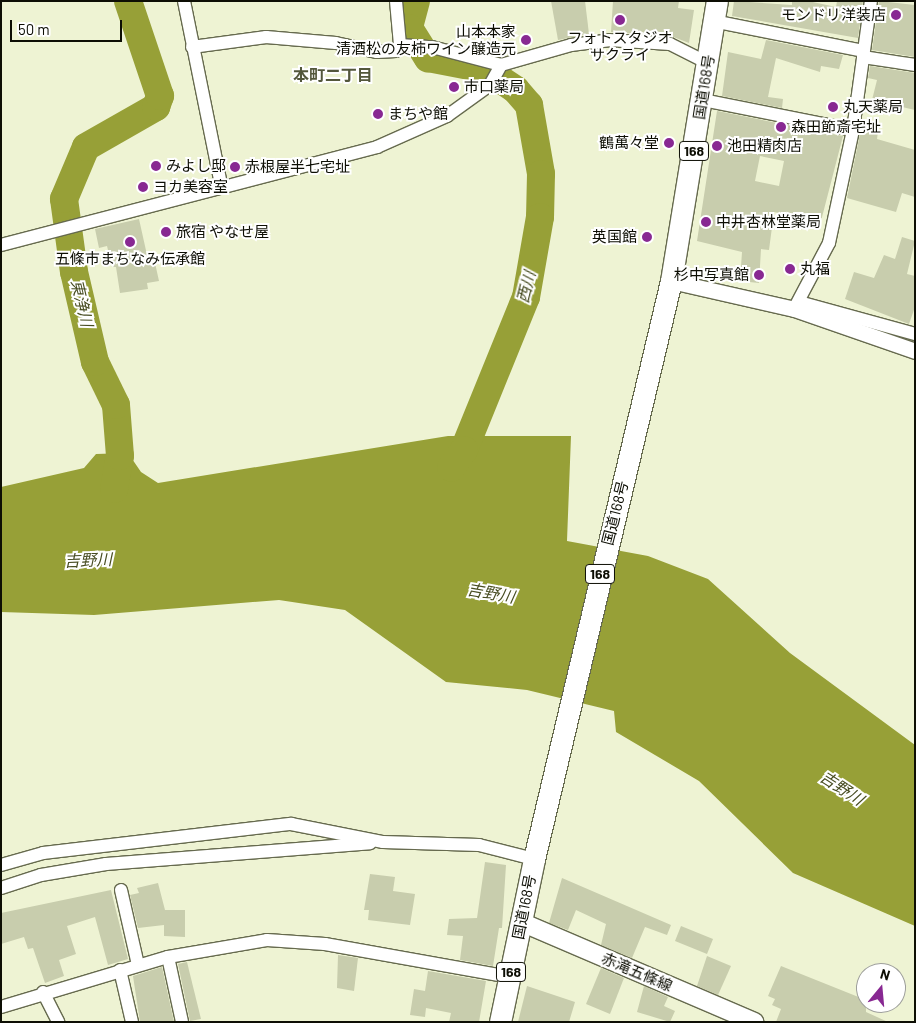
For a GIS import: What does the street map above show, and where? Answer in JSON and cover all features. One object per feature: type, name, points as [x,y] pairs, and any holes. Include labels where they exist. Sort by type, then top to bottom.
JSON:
[{"type":"highway","name":"国道168号","points":[[500,1022],[535,854],[668,291],[702,100],[715,11]]},
{"type":"main road","name":"赤滝五條線","points":[[521,922],[754,1022]]},
{"type":"street","points":[[184,1],[221,186]]},
{"type":"street","points":[[396,1],[403,45]]},
{"type":"street","points":[[796,305],[829,243],[853,130],[871,1]]},
{"type":"street","points":[[715,11],[863,54],[915,65]]},
{"type":"street","points":[[192,46],[266,37],[336,43],[377,52],[396,51],[403,45],[432,47],[501,64],[562,47],[609,40],[670,44],[708,63]]},
{"type":"street","points":[[1,245],[221,186],[377,147],[447,116],[490,85],[501,64]]},
{"type":"street","points":[[702,100],[853,130]]},
{"type":"street","points":[[668,291],[796,305],[915,334]]},
{"type":"street","points":[[796,305],[915,351]]},
{"type":"street","points":[[1,865],[43,852],[291,824],[383,842]]},
{"type":"street","points":[[1,888],[41,875],[106,864],[383,842],[479,845],[535,854]]},
{"type":"street","points":[[121,890],[138,965]]},
{"type":"street","points":[[1,1007],[43,992],[168,957],[267,940],[325,944],[510,977]]},
{"type":"street","points":[[168,957],[182,1022]]},
{"type":"street","points":[[120,970],[132,1022]]},
{"type":"street","points":[[43,992],[58,1022]]},
{"type":"water","name":"吉野川","points":[[448,436],[571,436],[567,541],[648,556],[708,579],[790,653],[915,745],[915,926],[793,873],[699,781],[616,732],[614,711],[527,690],[446,682],[345,610],[279,600],[94,615],[1,612],[1,487],[84,468],[96,454],[128,453],[141,472],[158,483]]},
{"type":"building","points":[[551,1],[585,1],[589,34],[558,40]]},
{"type":"building","points":[[613,1],[679,1],[678,8],[694,10],[689,43],[671,36],[611,32]]},
{"type":"building","points":[[734,1],[792,5],[792,1],[808,1],[836,7],[837,1],[863,1],[858,38],[732,16]]},
{"type":"building","points":[[879,1],[915,5],[915,57],[872,50]]},
{"type":"building","points":[[766,40],[843,55],[839,69],[821,66],[820,72],[776,58],[768,97],[783,99],[782,108],[722,96],[728,52],[761,59]]},
{"type":"building","points":[[870,66],[915,73],[915,110],[872,100],[877,80],[868,78]]},
{"type":"building","points":[[717,111],[843,136],[821,221],[774,212],[769,250],[761,249],[759,283],[740,281],[742,252],[697,241]],"holes":[[[760,156],[784,161],[779,186],[755,181]]]},
{"type":"building","points":[[861,129],[878,131],[877,139],[915,150],[915,197],[902,193],[896,212],[847,198]]},
{"type":"building","points":[[139,219],[149,264],[155,263],[159,281],[147,283],[148,289],[120,293],[116,267],[112,267],[107,246],[99,248],[95,229]]},
{"type":"building","points":[[902,237],[915,241],[907,274],[915,276],[915,307],[909,324],[845,299],[854,272],[874,278],[884,255],[895,259]]},
{"type":"building","points":[[485,862],[506,865],[502,928],[499,928],[493,966],[460,960],[463,936],[447,935],[449,919],[477,918]]},
{"type":"building","points":[[370,874],[395,877],[393,891],[415,894],[410,925],[368,920],[369,910],[364,910]]},
{"type":"building","points":[[562,878],[671,925],[667,935],[645,927],[632,958],[601,945],[606,924],[576,910],[568,930],[549,923]]},
{"type":"building","points":[[158,883],[165,910],[185,910],[185,937],[164,936],[164,925],[138,928],[130,895],[139,893],[137,888]]},
{"type":"building","points":[[111,890],[128,959],[108,965],[95,917],[67,926],[76,954],[59,960],[64,976],[45,983],[33,948],[28,949],[24,937],[1,944],[1,913]]},
{"type":"building","points":[[681,926],[713,939],[707,954],[675,941]]},
{"type":"building","points":[[338,955],[358,958],[354,991],[337,988]]},
{"type":"building","points":[[707,956],[731,966],[718,995],[697,986]]},
{"type":"building","points":[[187,962],[201,1019],[190,1021],[178,964]]},
{"type":"building","points":[[781,966],[856,996],[856,1013],[868,1013],[888,1022],[776,1022],[781,1009],[772,1005],[775,999],[768,996]]},
{"type":"building","points":[[162,967],[174,1022],[140,1022],[133,976]]},
{"type":"building","points":[[601,968],[624,978],[610,1014],[586,1004]]},
{"type":"building","points":[[428,971],[486,981],[479,1022],[449,1022],[451,1013],[426,1008],[425,1017],[410,1015],[414,989],[425,991]]},
{"type":"building","points":[[527,986],[575,1002],[569,1022],[518,1022]]},
{"type":"building","points":[[644,986],[668,997],[664,1006],[675,1011],[670,1022],[637,1012]]},
{"type":"waterway","name":"東浄川","points":[[114,489],[120,456],[116,405],[95,362],[74,272],[64,199],[86,147],[156,107],[160,96],[128,1]]},
{"type":"waterway","name":"西川","points":[[416,1],[409,28],[428,58],[485,69],[516,90],[529,105],[541,174],[540,217],[526,297],[464,450],[451,468]]},
{"type":"place","name":"モンドリ洋装店","points":[[896,15]]},
{"type":"place","name":"フォトスタジオ サクライ","points":[[620,20]]},
{"type":"place","name":"山本本家 清酒松の友柿ワイン醸造元","points":[[526,40]]},
{"type":"place","name":"市口薬局","points":[[454,87]]},
{"type":"place","name":"丸天薬局","points":[[833,107]]},
{"type":"place","name":"まちや館","points":[[378,114]]},
{"type":"place","name":"森田節斎宅址","points":[[781,127]]},
{"type":"place","name":"鶴萬々堂","points":[[669,143]]},
{"type":"place","name":"池田精肉店","points":[[717,146]]},
{"type":"place","name":"みよし邸","points":[[156,166]]},
{"type":"place","name":"赤根屋半七宅址","points":[[235,167]]},
{"type":"place","name":"ヨカ美容室","points":[[143,187]]},
{"type":"place","name":"中井杏林堂薬局","points":[[706,222]]},
{"type":"place","name":"旅宿 やなせ屋","points":[[166,232]]},
{"type":"place","name":"英国館","points":[[647,237]]},
{"type":"place","name":"五條市まちなみ伝承館","points":[[130,242]]},
{"type":"place","name":"丸福","points":[[790,269]]},
{"type":"place","name":"杉中写真館","points":[[759,275]]},
{"type":"district","name":"本町二丁目","points":[[333,75]]}]
